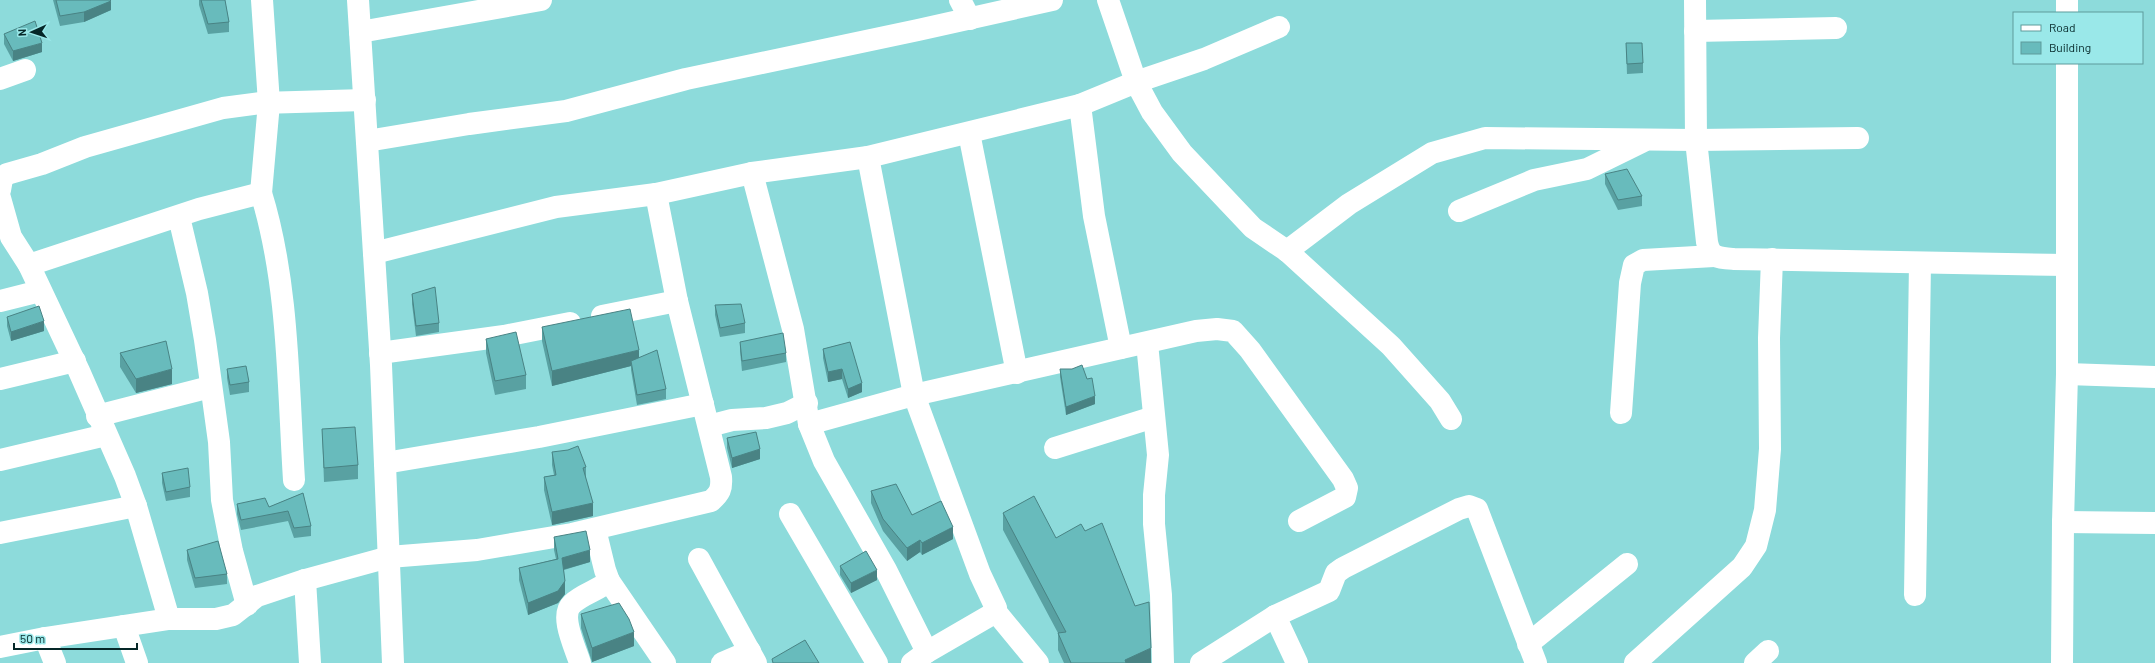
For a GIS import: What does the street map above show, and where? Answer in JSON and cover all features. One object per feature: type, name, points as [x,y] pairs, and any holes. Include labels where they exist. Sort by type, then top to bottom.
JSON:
[{"type":"street","points":[[262,0],[269,103],[261,193],[275,250],[284,322],[294,480]]},
{"type":"street","points":[[358,0],[380,353],[394,663]]},
{"type":"street","points":[[360,32],[541,0]]},
{"type":"street","points":[[960,0],[970,19]]},
{"type":"street","points":[[367,141],[469,124],[566,111],[686,78],[970,19],[1052,0]]},
{"type":"street","points":[[1108,0],[1136,82],[1152,112],[1182,153],[1253,228],[1287,251],[1391,346],[1440,401],[1451,418]]},
{"type":"street","points":[[1695,0],[1696,140],[1707,242],[1709,250],[1714,256]]},
{"type":"street","points":[[2067,0],[2067,12]]},
{"type":"street","points":[[374,253],[556,207],[656,194],[752,173],[868,157],[968,133],[1080,105],[1136,82],[1204,59],[1279,27]]},
{"type":"street","points":[[1695,31],[1836,28]]},
{"type":"street","points":[[2062,663],[2063,522],[2067,374],[2066,64]]},
{"type":"street","points":[[0,79],[25,70]]},
{"type":"street","points":[[2,177],[42,164],[85,147],[223,108],[269,103],[365,100]]},
{"type":"street","points":[[1080,105],[1094,216],[1121,348]]},
{"type":"street","points":[[968,133],[1017,373]]},
{"type":"street","points":[[1287,251],[1349,204],[1432,153],[1485,138],[1647,140],[1858,138]]},
{"type":"street","points":[[1459,211],[1534,180],[1587,169],[1647,140]]},
{"type":"street","points":[[868,157],[914,395],[980,574],[996,612],[1038,663]]},
{"type":"street","points":[[752,173],[793,329],[808,414],[824,461],[886,570],[919,658],[996,612]]},
{"type":"street","points":[[29,265],[179,217],[211,205],[261,193]]},
{"type":"street","points":[[0,647],[45,638],[169,618],[216,619],[233,615],[257,596],[305,580],[389,556],[477,550],[595,529],[683,509],[711,501],[720,494],[722,477],[677,301],[656,194]]},
{"type":"street","points":[[0,198],[2,220],[29,265],[74,361],[136,506],[169,618]]},
{"type":"street","points":[[179,217],[197,293],[219,442],[222,500],[232,551],[247,605]]},
{"type":"street","points":[[1621,413],[1630,283],[1634,265],[1643,260],[1714,256],[1734,259],[2066,265]]},
{"type":"street","points":[[1635,663],[1742,567],[1756,546],[1766,510],[1770,448],[1769,338],[1772,259]]},
{"type":"street","points":[[1915,595],[1920,263]]},
{"type":"street","points":[[0,301],[40,291]]},
{"type":"street","points":[[380,353],[504,336],[677,301]]},
{"type":"street","points":[[709,426],[732,420],[766,418],[787,413],[808,414],[914,395],[1017,373],[1196,330],[1217,329],[1233,331],[1250,350],[1343,479],[1347,488],[1345,497],[1299,522]]},
{"type":"street","points":[[1147,343],[1158,454],[1154,495],[1154,524],[1161,595],[1163,663]]},
{"type":"street","points":[[0,379],[74,361]]},
{"type":"street","points":[[2067,374],[2155,376]]},
{"type":"street","points":[[97,416],[210,387]]},
{"type":"street","points":[[385,463],[539,437],[704,404]]},
{"type":"street","points":[[1055,448],[1154,417]]},
{"type":"street","points":[[0,460],[106,435]]},
{"type":"street","points":[[0,533],[136,506]]},
{"type":"street","points":[[1201,663],[1275,616],[1329,591],[1336,573],[1343,568],[1459,509],[1468,506],[1477,510],[1532,653],[1627,564]]},
{"type":"street","points":[[790,514],[877,663]]},
{"type":"street","points":[[2063,522],[2155,523]]},
{"type":"street","points":[[595,529],[605,570],[610,581],[665,663]]},
{"type":"street","points":[[699,559],[753,657],[722,663]]},
{"type":"street","points":[[305,580],[310,663]]},
{"type":"street","points":[[580,663],[567,621],[567,612],[572,604],[602,588],[610,581]]},
{"type":"street","points":[[1275,616],[1297,663]]},
{"type":"street","points":[[124,626],[137,663]]},
{"type":"street","points":[[45,638],[55,663]]},
{"type":"building","points":[[56,0],[111,1],[84,12],[60,16]]},
{"type":"building","points":[[201,0],[225,0],[229,22],[208,24]]},
{"type":"building","points":[[35,21],[42,43],[13,51],[4,34]]},
{"type":"building","points":[[1626,43],[1642,43],[1643,63],[1627,64]]},
{"type":"building","points":[[1627,169],[1642,196],[1618,200],[1605,174]]},
{"type":"building","points":[[435,287],[439,323],[416,326],[412,294]]},
{"type":"building","points":[[741,304],[745,323],[720,328],[715,305]]},
{"type":"building","points":[[39,306],[44,321],[11,332],[7,317]]},
{"type":"building","points":[[630,309],[639,350],[552,371],[542,327]]},
{"type":"building","points":[[516,332],[526,375],[495,381],[486,339]]},
{"type":"building","points":[[783,333],[786,353],[742,361],[740,342]]},
{"type":"building","points":[[166,341],[172,369],[136,379],[120,353]]},
{"type":"building","points":[[850,342],[862,383],[848,389],[842,369],[828,372],[823,349]]},
{"type":"building","points":[[657,350],[666,389],[637,395],[631,361]]},
{"type":"building","points":[[1082,365],[1087,379],[1092,378],[1095,396],[1066,407],[1060,369],[1072,369]]},
{"type":"building","points":[[246,366],[249,382],[230,385],[227,369]]},
{"type":"building","points":[[355,427],[358,465],[324,468],[322,429]]},
{"type":"building","points":[[756,432],[760,449],[732,458],[727,438]]},
{"type":"building","points":[[578,446],[586,467],[583,468],[593,503],[552,512],[544,477],[556,475],[552,452],[568,450]]},
{"type":"building","points":[[188,468],[190,487],[166,492],[162,473]]},
{"type":"building","points":[[896,484],[912,515],[941,501],[953,527],[922,543],[920,540],[907,548],[883,519],[871,491]]},
{"type":"building","points":[[303,493],[311,526],[294,528],[288,511],[241,520],[237,504],[265,498],[269,507]]},
{"type":"building","points":[[1034,496],[1056,538],[1081,524],[1085,531],[1102,523],[1135,606],[1149,602],[1151,648],[1125,660],[1126,663],[1071,663],[1058,633],[1066,632],[1003,513]]},
{"type":"building","points":[[586,531],[590,550],[562,558],[565,581],[558,591],[528,603],[519,568],[558,559],[554,537]]},
{"type":"building","points":[[218,541],[227,574],[195,578],[187,550]]},
{"type":"building","points":[[866,551],[877,570],[851,583],[840,566]]},
{"type":"building","points":[[619,603],[629,619],[634,632],[592,648],[581,614]]},
{"type":"building","points":[[805,640],[819,663],[773,663],[772,659]]}]
